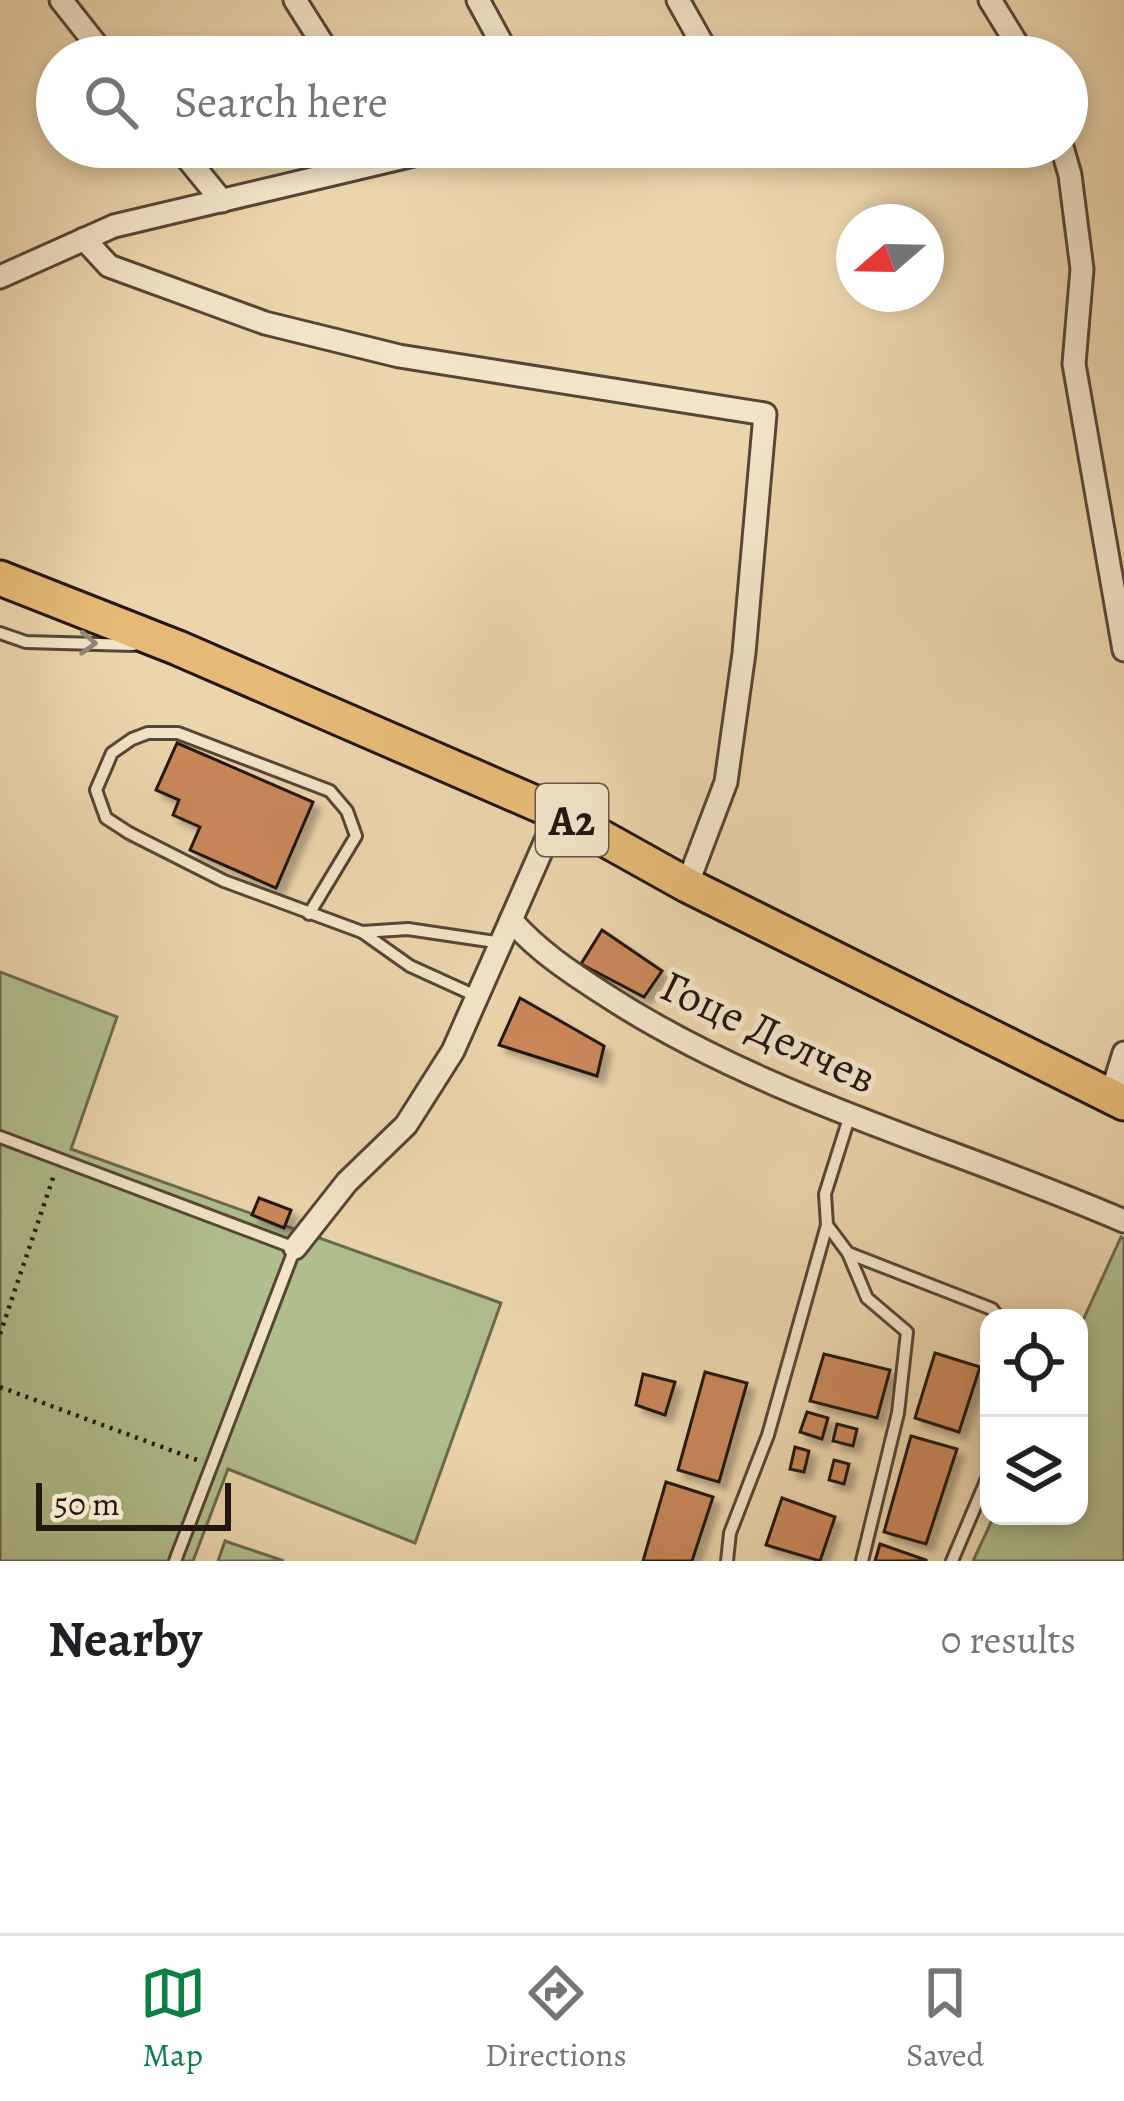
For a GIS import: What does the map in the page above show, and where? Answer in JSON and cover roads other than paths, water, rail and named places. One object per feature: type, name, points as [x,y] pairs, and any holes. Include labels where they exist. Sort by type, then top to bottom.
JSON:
[{"type":"main road","name":"A2","points":[[0,578],[178,648],[558,813],[687,885],[1117,1099]]},
{"type":"street","points":[[61,0],[89,36]]},
{"type":"street","points":[[295,0],[318,36]]},
{"type":"street","points":[[478,0],[498,36]]},
{"type":"street","points":[[678,0],[698,36]]},
{"type":"street","points":[[990,0],[1012,36]]},
{"type":"street","points":[[195,168],[221,201]]},
{"type":"street","points":[[0,277],[114,226],[338,168]]},
{"type":"street","points":[[1068,168],[1082,268],[1074,364],[1124,650]]},
{"type":"street","points":[[84,239],[109,266],[266,322],[399,356],[764,414],[744,653],[726,782],[687,885]]},
{"type":"street","points":[[296,1248],[347,1182],[406,1125],[453,1052],[558,813]]},
{"type":"street","name":"Гоце Делчев","points":[[511,920],[560,965],[650,1024],[744,1071],[1124,1221]]},
{"type":"street","points":[[1117,1099],[1124,1053]]},
{"type":"lane","points":[[0,633],[26,642],[178,648]]},
{"type":"lane","points":[[309,914],[356,836],[347,812],[331,791],[178,733],[148,733],[112,753],[96,790],[106,818],[224,881],[309,914],[362,932],[410,965],[479,998]]},
{"type":"lane","points":[[362,932],[408,929],[502,943]]},
{"type":"lane","points":[[727,1561],[730,1533],[768,1435],[827,1225],[825,1194],[850,1115]]},
{"type":"lane","points":[[0,1137],[296,1248],[175,1561]]},
{"type":"lane","points":[[827,1225],[848,1253],[867,1298],[907,1332],[898,1412],[862,1561]]},
{"type":"lane","points":[[848,1253],[992,1309]]},
{"type":"lane","points":[[952,1561],[980,1495]]}]
